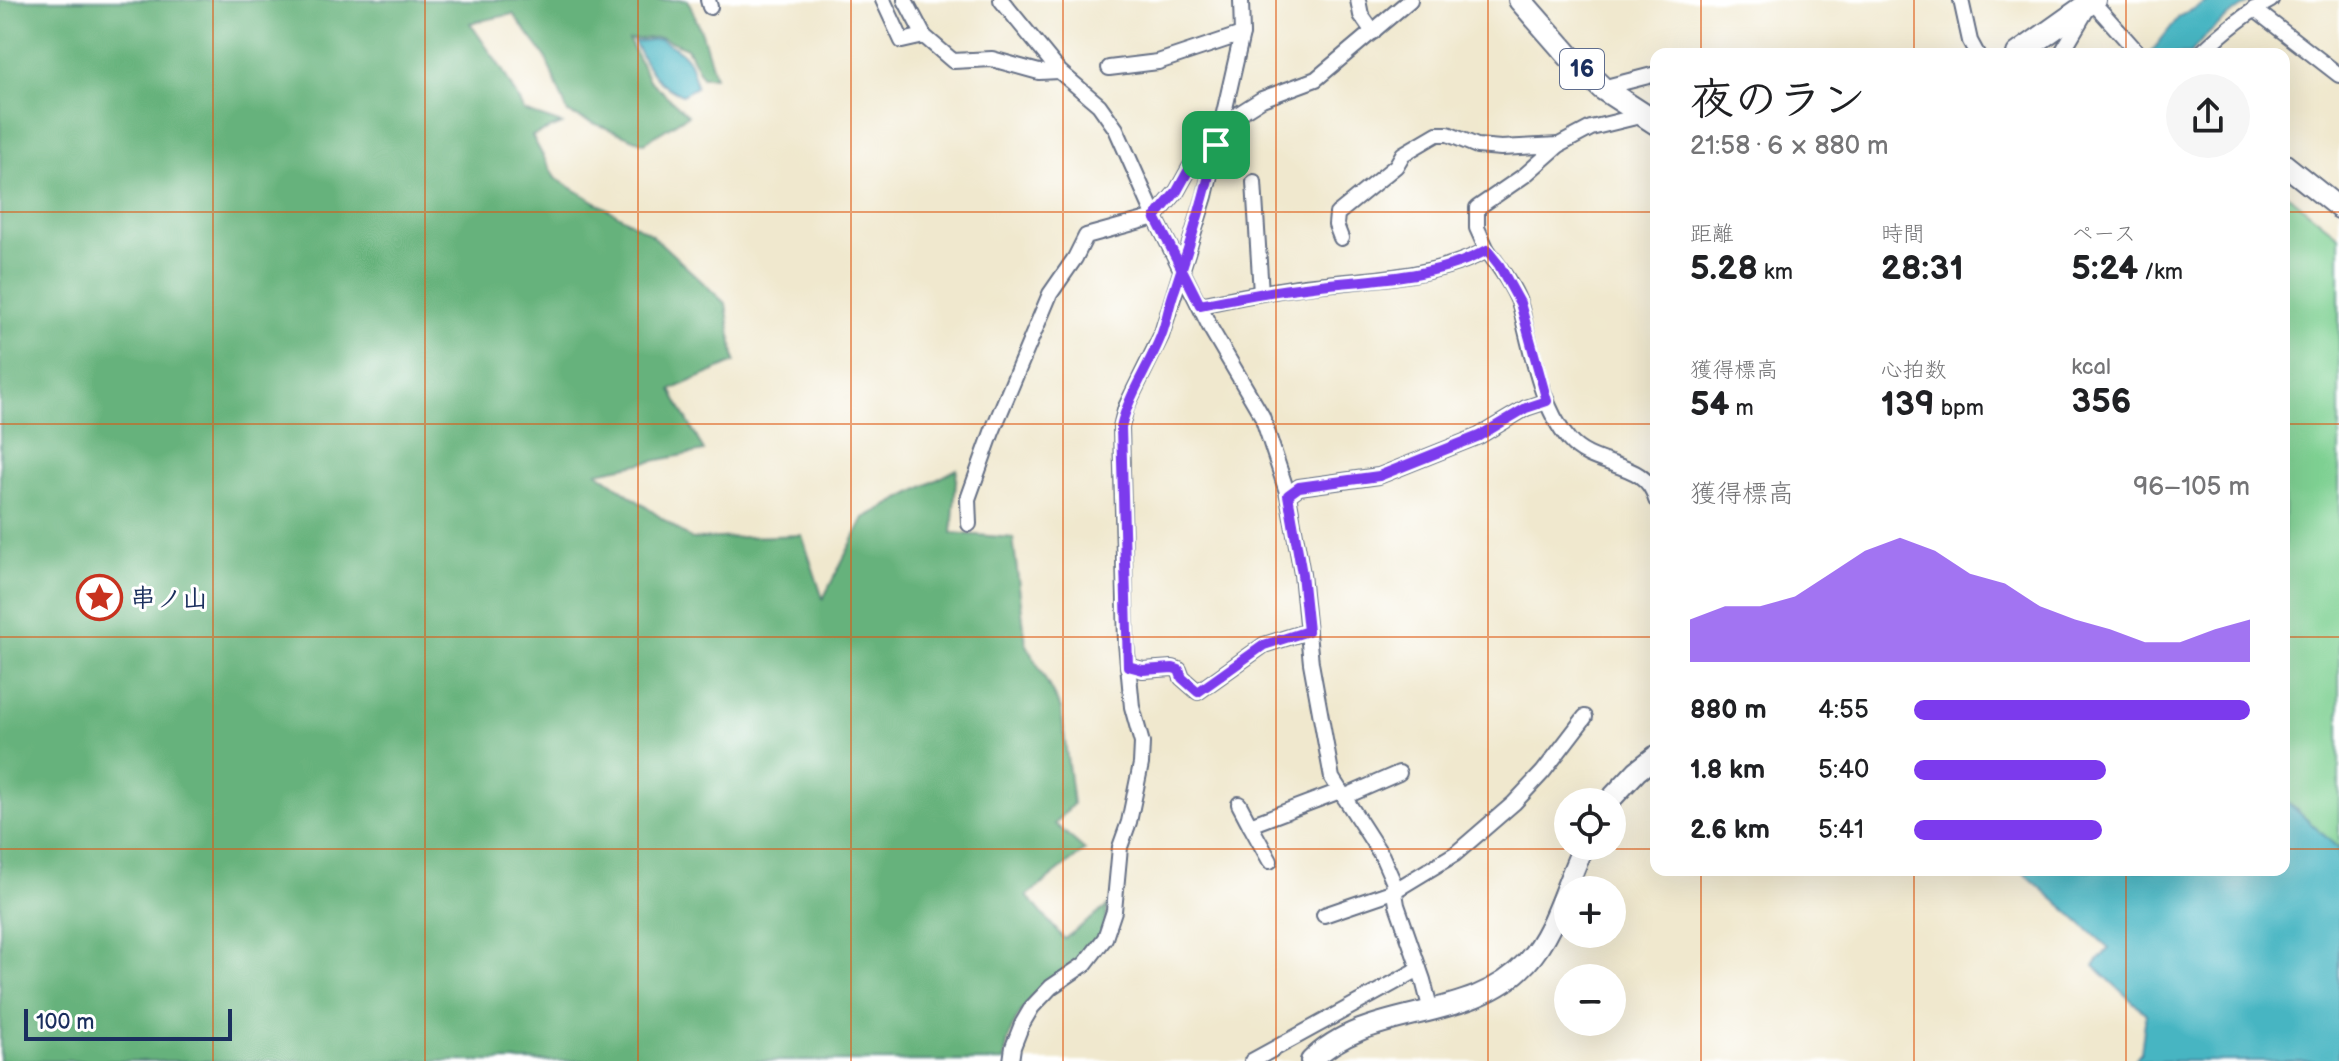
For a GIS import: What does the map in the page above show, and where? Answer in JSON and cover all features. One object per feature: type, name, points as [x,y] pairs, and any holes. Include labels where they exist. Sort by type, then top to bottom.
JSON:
[{"type":"main road","name":"16","points":[[1520,0],[1602,88],[1650,119]]},
{"type":"main road","points":[[2026,48],[2092,0]]},
{"type":"street","points":[[883,0],[902,41],[924,36]]},
{"type":"street","points":[[905,0],[924,36],[953,61],[992,59],[1039,72],[1059,71]]},
{"type":"street","points":[[1001,0],[1059,71],[1099,105],[1116,129],[1155,217],[1211,329],[1262,416],[1288,495],[1302,574],[1311,663],[1332,778],[1382,856],[1431,1011]]},
{"type":"street","points":[[1011,1061],[1022,1024],[1032,1007],[1051,987],[1085,964],[1105,938],[1114,911],[1120,847],[1129,822],[1141,764],[1142,743],[1132,707],[1128,666],[1121,427],[1126,407],[1161,336],[1205,196],[1242,34],[1241,0]]},
{"type":"street","points":[[1358,0],[1361,15],[1373,32]]},
{"type":"street","points":[[1221,125],[1262,99],[1316,79],[1410,0]]},
{"type":"street","points":[[1961,0],[1974,48]]},
{"type":"street","points":[[2064,48],[2092,0],[2134,48]]},
{"type":"street","points":[[2206,48],[2224,31],[2271,0]]},
{"type":"street","points":[[2254,9],[2339,75]]},
{"type":"street","points":[[1109,68],[1158,62],[1242,34]]},
{"type":"street","points":[[1602,88],[1650,76]]},
{"type":"street","points":[[1650,119],[1591,128],[1559,145],[1525,175],[1477,208],[1477,228],[1520,303],[1547,401],[1570,441],[1583,453],[1637,473],[1650,482]]},
{"type":"street","points":[[1341,238],[1336,225],[1337,214],[1396,166],[1403,154],[1437,134],[1448,134],[1477,146],[1559,145]]},
{"type":"street","points":[[969,524],[968,499],[992,432],[1050,294],[1075,258],[1080,243],[1086,236],[1155,217],[1177,191],[1192,164],[1216,145]]},
{"type":"street","points":[[2290,169],[2339,208]]},
{"type":"street","points":[[1254,182],[1261,293]]},
{"type":"street","points":[[1200,305],[1261,293],[1393,277],[1470,259],[1487,250]]},
{"type":"street","points":[[1288,495],[1299,487],[1379,476],[1479,436],[1526,408],[1547,401]]},
{"type":"street","points":[[1128,666],[1143,670],[1179,670],[1182,678],[1198,692],[1264,645],[1308,631]]},
{"type":"street","points":[[1324,915],[1394,891],[1455,854],[1514,803],[1543,772],[1585,717]]},
{"type":"street","points":[[1621,788],[1650,761]]},
{"type":"street","points":[[1250,825],[1399,773]]},
{"type":"street","points":[[1239,804],[1270,861]]},
{"type":"street","points":[[1311,1061],[1336,1041],[1363,1029],[1474,998],[1515,974],[1527,962],[1550,925],[1578,860]]},
{"type":"street","points":[[1252,1061],[1419,969]]},
{"type":"green space","points":[[0,0],[688,0],[715,77],[702,77],[687,48],[660,37],[629,40],[649,80],[688,115],[644,143],[568,113],[545,56],[513,14],[470,23],[503,71],[524,111],[562,124],[532,136],[555,178],[652,235],[726,304],[735,362],[671,390],[704,451],[597,472],[691,539],[802,535],[823,599],[864,518],[957,469],[952,533],[1013,538],[1026,643],[1061,709],[1073,804],[1055,824],[1085,850],[1027,896],[1064,939],[1108,906],[1103,930],[1094,945],[1034,995],[1017,1018],[1005,1061],[0,1061]]},
{"type":"green space","points":[[2290,197],[2339,236],[2339,849],[2290,804]]},
{"type":"water","points":[[2210,0],[2254,0],[2220,24],[2195,48],[2155,48],[2179,17]]},
{"type":"water","points":[[660,39],[681,52],[692,69],[696,87],[682,95],[657,79],[634,42]]},
{"type":"water","points":[[2290,804],[2339,849],[2339,1061],[2133,1061],[2141,1052],[2146,1014],[2094,966],[2109,948],[2028,876],[2290,876]]},
{"type":"place","name":"串ノ山","points":[[99,598]]},
{"type":"route","points":[[1216,145],[1192,164],[1177,191],[1155,217],[1163,234],[1182,269],[1200,305],[1255,293],[1393,277],[1470,259],[1487,250],[1520,303],[1547,401],[1526,408],[1479,436],[1379,476],[1299,487],[1288,495],[1308,631],[1264,645],[1198,692],[1182,678],[1179,670],[1143,670],[1128,666],[1121,427],[1139,377],[1161,336],[1173,292],[1182,269],[1205,196],[1216,145]]}]
